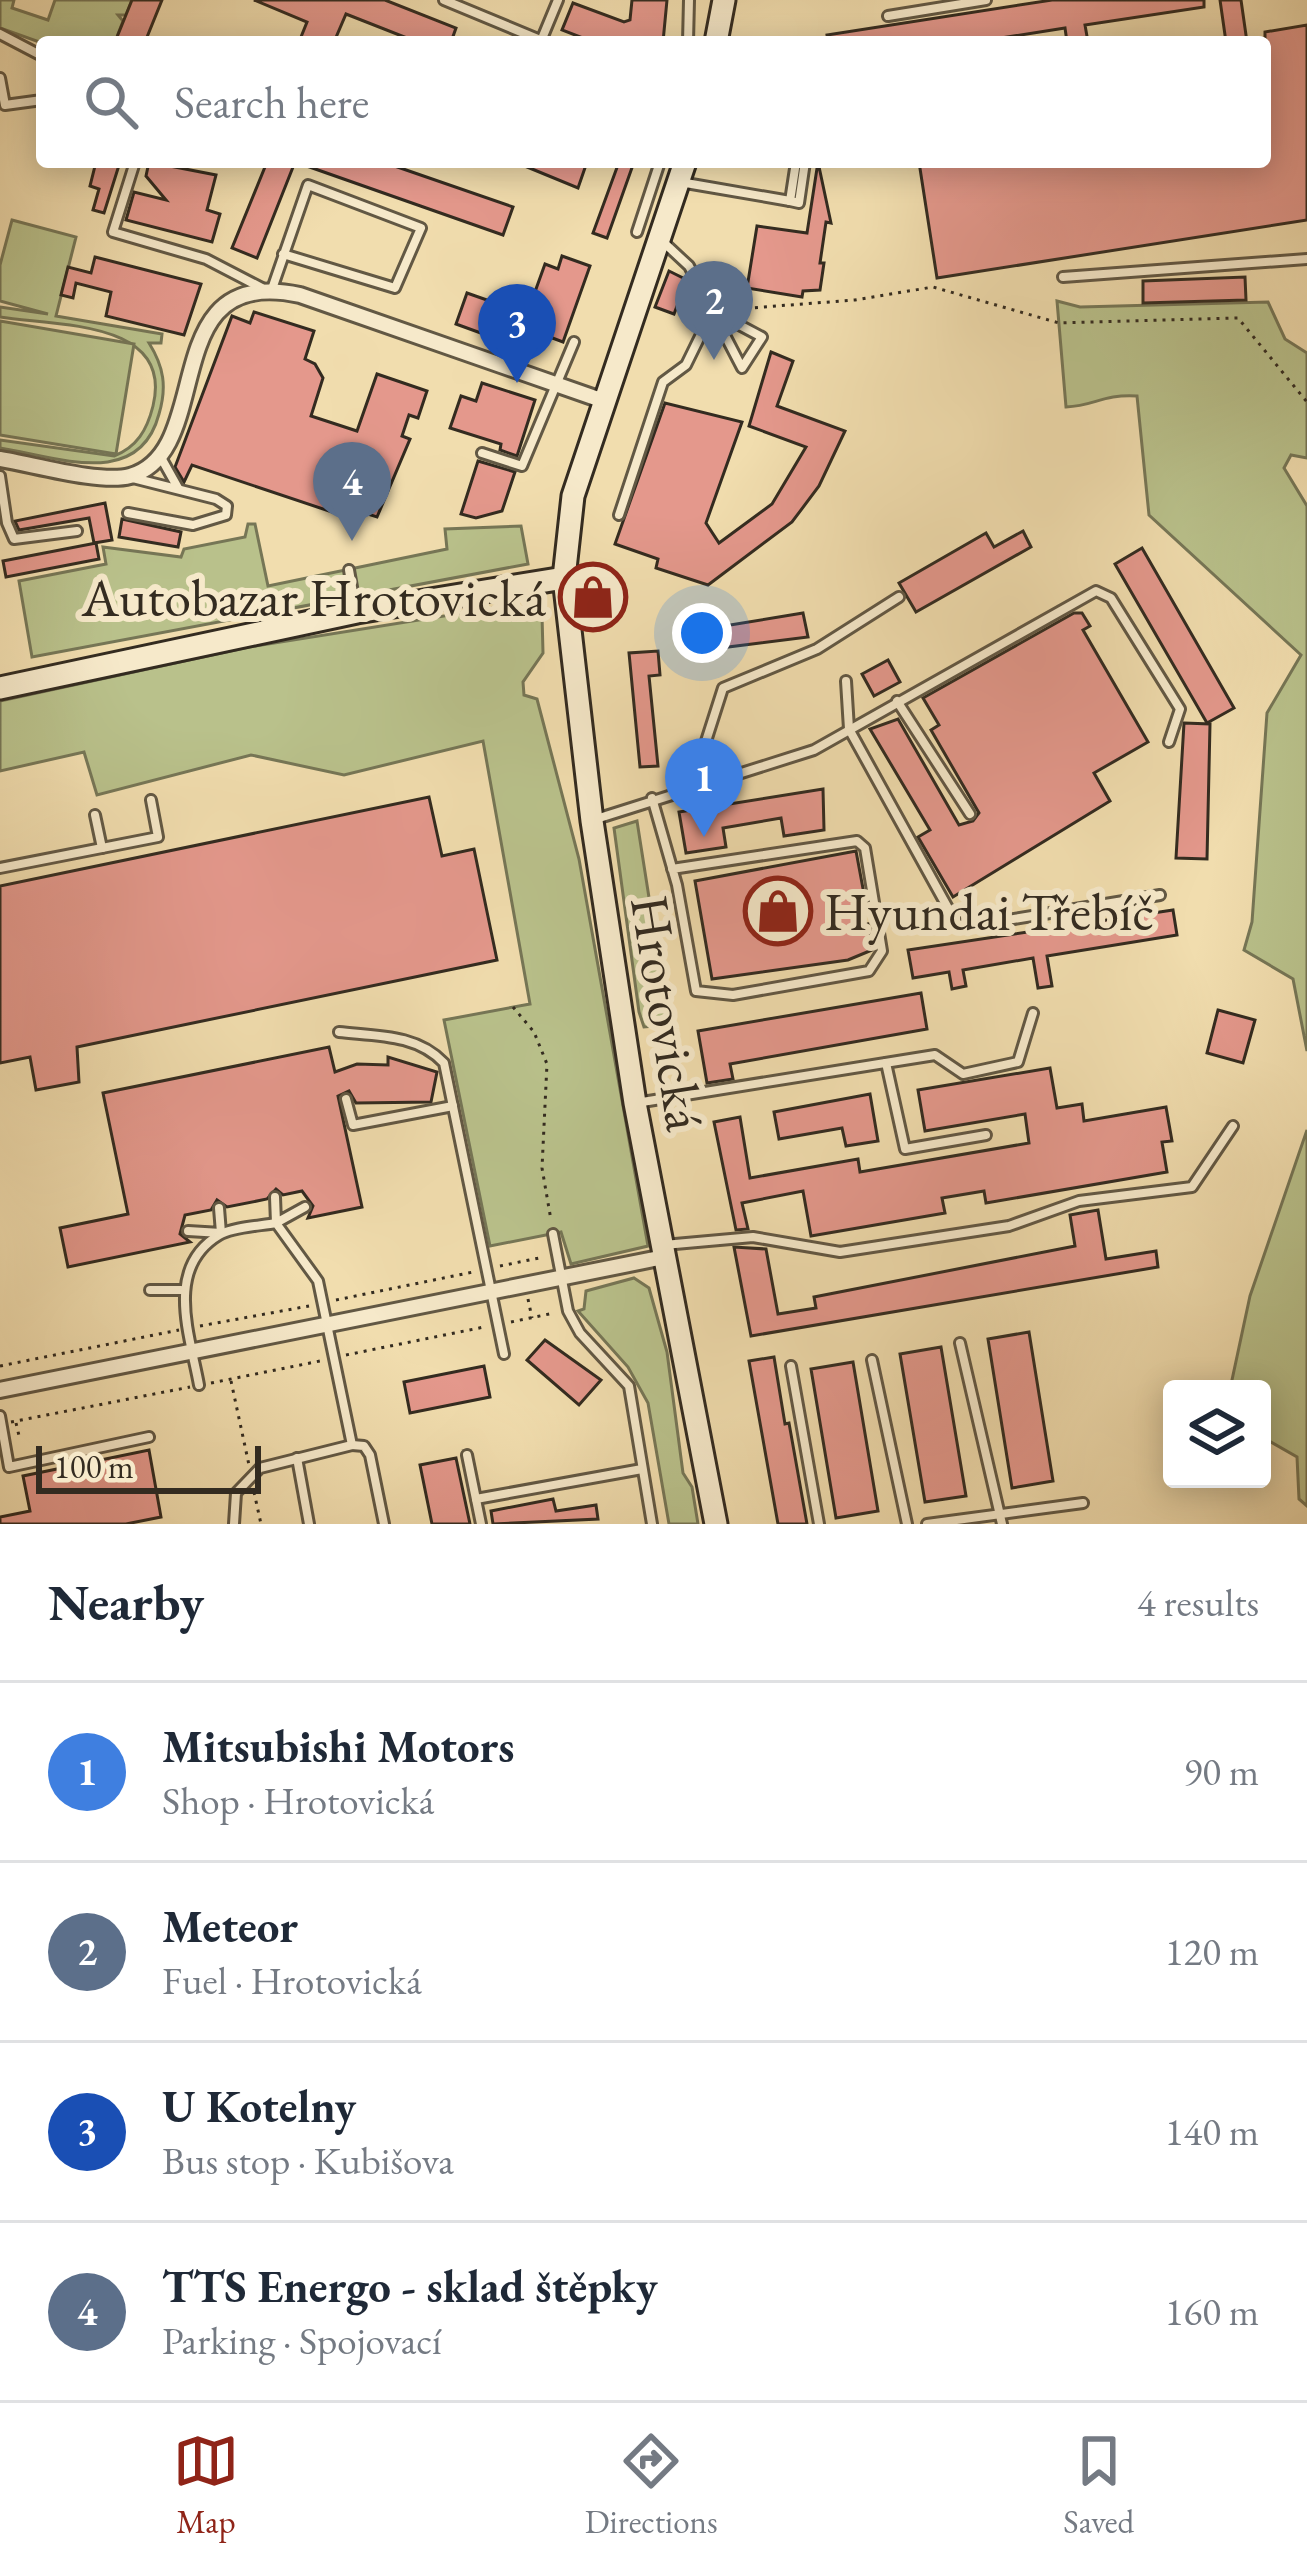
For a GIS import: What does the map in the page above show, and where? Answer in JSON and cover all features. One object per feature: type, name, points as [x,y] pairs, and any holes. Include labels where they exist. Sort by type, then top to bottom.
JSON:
[{"type":"main road","points":[[717,36],[724,0]]},
{"type":"main road","name":"Hrotovická","points":[[682,172],[573,496],[564,578],[592,821],[635,1103],[716,1524]]},
{"type":"main road","points":[[3,684],[357,612],[564,578]]},
{"type":"street","points":[[0,459],[128,476],[159,453],[219,309],[243,292],[267,289],[604,401]]},
{"type":"street","points":[[0,1390],[561,1278],[663,1251]]},
{"type":"lane","points":[[444,0],[531,36]]},
{"type":"lane","points":[[545,36],[558,0]]},
{"type":"lane","points":[[688,36],[689,0]]},
{"type":"lane","points":[[888,16],[986,0]]},
{"type":"lane","points":[[0,34],[36,53]]},
{"type":"lane","points":[[0,78],[5,105],[36,101]]},
{"type":"lane","points":[[133,168],[113,232],[206,259],[267,289],[308,185],[421,227],[395,288],[284,254]]},
{"type":"lane","points":[[637,232],[658,168]]},
{"type":"lane","points":[[795,168],[790,201],[799,203],[804,168]]},
{"type":"lane","name":"Hrotovická","points":[[682,172],[790,201]]},
{"type":"lane","points":[[660,239],[688,266],[742,368],[762,337],[713,310]]},
{"type":"lane","points":[[1063,277],[1307,259]]},
{"type":"lane","points":[[619,515],[663,382],[686,365],[713,310]]},
{"type":"lane","points":[[482,453],[521,466],[559,387],[574,342]]},
{"type":"lane","points":[[159,453],[178,488]]},
{"type":"lane","points":[[0,476],[14,539],[77,531]]},
{"type":"lane","points":[[128,476],[215,499],[226,506],[226,515],[193,525],[128,513]]},
{"type":"lane","points":[[349,570],[357,612]]},
{"type":"lane","points":[[592,821],[652,798],[814,750],[1096,591],[1111,598],[1180,709],[1169,742]]},
{"type":"lane","points":[[692,787],[723,688],[817,649],[899,597]]},
{"type":"lane","points":[[846,681],[849,729],[959,928],[1160,895]]},
{"type":"lane","points":[[897,701],[970,814]]},
{"type":"lane","points":[[652,798],[672,869],[696,991],[733,995],[868,971],[882,952],[865,848],[857,841],[672,869]]},
{"type":"lane","points":[[0,868],[158,837],[152,800]]},
{"type":"lane","points":[[95,815],[102,848]]},
{"type":"lane","points":[[635,1103],[935,1055],[963,1074],[1018,1062],[1033,1013]]},
{"type":"lane","points":[[339,1032],[405,1040],[431,1050],[444,1064],[462,1171],[503,1354]]},
{"type":"lane","points":[[886,1063],[905,1149],[986,1136]]},
{"type":"lane","points":[[346,1099],[352,1125],[453,1106]]},
{"type":"lane","points":[[663,1251],[753,1237],[840,1252],[1009,1226],[1079,1201],[1192,1187],[1233,1126]]},
{"type":"lane","points":[[275,1197],[276,1223],[319,1281],[352,1445]]},
{"type":"lane","points":[[188,1231],[221,1233],[276,1223],[305,1207]]},
{"type":"lane","points":[[219,1208],[221,1233]]},
{"type":"lane","points":[[200,1385],[181,1291],[201,1252],[221,1233]]},
{"type":"lane","points":[[553,1234],[568,1311],[580,1333],[629,1386],[652,1524]]},
{"type":"lane","points":[[150,1290],[181,1291]]},
{"type":"lane","points":[[960,1343],[1001,1519]]},
{"type":"lane","points":[[872,1360],[907,1524]]},
{"type":"lane","points":[[791,1366],[819,1524]]},
{"type":"lane","points":[[1,1420],[5,1468],[149,1437]]},
{"type":"lane","points":[[234,1524],[236,1493],[251,1474],[352,1445],[364,1446],[370,1455],[384,1524]]},
{"type":"lane","points":[[466,1455],[481,1524]]},
{"type":"lane","points":[[297,1458],[309,1524]]},
{"type":"lane","points":[[476,1499],[642,1469]]},
{"type":"lane","points":[[927,1524],[1001,1519],[1083,1503]]},
{"type":"path","points":[[713,310],[854,300],[933,287],[1059,322],[1238,318],[1307,402]]},
{"type":"path","points":[[513,1007],[535,1031],[547,1064],[542,1168],[553,1234]]},
{"type":"path","points":[[0,1366],[557,1255]]},
{"type":"path","points":[[1,1420],[16,1421],[568,1311]]},
{"type":"path","points":[[230,1379],[261,1524]]},
{"type":"path","points":[[16,1421],[20,1440]]},
{"type":"green space","points":[[0,0],[14,0],[12,8],[48,20],[55,0],[132,0],[126,15],[118,15],[123,21],[117,36],[36,36],[36,41],[0,28]]},
{"type":"green space","points":[[12,220],[76,237],[56,316],[162,334],[161,343],[149,343],[163,377],[159,414],[149,438],[134,453],[93,463],[0,448],[0,440],[114,456],[135,443],[144,430],[153,406],[155,378],[146,357],[129,342],[79,326],[0,317],[0,307],[48,314],[0,301],[0,265]]},
{"type":"green space","points":[[1057,301],[1080,307],[1268,302],[1285,339],[1307,353],[1307,458],[1291,455],[1284,468],[1307,506],[1307,1051],[1293,979],[1244,950],[1252,922],[1267,713],[1301,655],[1149,515],[1137,396],[1066,407]]},
{"type":"green space","points":[[0,321],[134,344],[116,454],[0,435]]},
{"type":"green space","points":[[248,524],[255,524],[268,586],[447,549],[445,529],[521,526],[528,564],[32,657],[19,581],[106,564],[103,547],[181,557],[184,549],[245,537]]},
{"type":"green space","points":[[494,608],[542,615],[543,653],[523,682],[524,695],[537,699],[579,859],[648,1246],[571,1264],[561,1232],[490,1246],[444,1020],[530,1004],[483,741],[344,775],[251,755],[97,795],[84,752],[0,771],[0,701],[249,647]]},
{"type":"green space","points":[[637,821],[669,1025],[644,1027],[639,1012],[614,828]]},
{"type":"green space","points":[[1307,1130],[1307,1506],[1299,1499],[1297,1457],[1271,1442],[1271,1380],[1232,1380],[1250,1296]]},
{"type":"green space","points":[[634,1278],[649,1288],[667,1352],[683,1473],[692,1487],[698,1524],[669,1524],[648,1403],[628,1367],[578,1311],[584,1309],[586,1291]]},
{"type":"building","points":[[132,0],[162,0],[147,36],[117,36]]},
{"type":"building","points":[[254,0],[385,0],[456,28],[453,36],[402,36],[346,14],[337,36],[301,36],[307,22]]},
{"type":"building","points":[[632,0],[667,0],[664,36],[578,36],[562,30],[573,3],[624,22],[630,20]]},
{"type":"building","points":[[1052,0],[1204,0],[1204,7],[1085,25],[1087,36],[1066,36],[1065,28],[1014,36],[827,35]]},
{"type":"building","points":[[1220,0],[1241,0],[1246,36],[1225,36]]},
{"type":"building","points":[[1307,25],[1307,220],[937,278],[920,168],[1271,168],[1271,36],[1265,32]]},
{"type":"building","points":[[94,168],[118,168],[104,213],[93,210],[99,189],[90,186]]},
{"type":"building","points":[[148,168],[216,175],[207,210],[220,214],[212,242],[126,220],[134,192],[166,200],[146,176]]},
{"type":"building","points":[[265,168],[293,168],[257,258],[232,248]]},
{"type":"building","points":[[312,168],[400,168],[513,207],[503,235]]},
{"type":"building","points":[[530,168],[585,168],[578,188]]},
{"type":"building","points":[[617,168],[632,168],[607,238],[593,233]]},
{"type":"building","points":[[819,168],[831,223],[826,222],[820,290],[803,291],[802,297],[747,288],[757,226],[807,233]]},
{"type":"building","points":[[562,256],[590,266],[563,342],[518,325],[511,344],[456,324],[467,293],[527,314],[545,264],[558,269]]},
{"type":"building","points":[[95,257],[201,284],[184,335],[106,316],[111,292],[76,283],[73,298],[61,295],[68,267],[91,273]]},
{"type":"building","points":[[669,271],[687,280],[674,314],[655,307]]},
{"type":"building","points":[[1245,277],[1246,300],[1143,303],[1143,281]]},
{"type":"building","points":[[254,312],[314,331],[305,359],[315,364],[323,378],[311,416],[357,431],[377,374],[427,391],[418,418],[409,415],[402,436],[410,439],[377,517],[349,508],[347,517],[192,465],[184,482],[175,467],[232,316],[250,323]]},
{"type":"building","points":[[771,352],[793,361],[777,406],[845,431],[819,486],[792,522],[708,585],[656,568],[658,559],[615,544],[665,403],[742,422],[706,523],[719,543],[772,504],[806,447],[749,426]]},
{"type":"building","points":[[482,383],[535,400],[517,456],[500,450],[501,444],[450,428],[461,396],[476,401]]},
{"type":"building","points":[[478,461],[515,472],[502,511],[476,518],[461,514]]},
{"type":"building","points":[[105,503],[112,540],[94,543],[89,518],[19,530],[15,521]]},
{"type":"building","points":[[122,519],[181,532],[178,547],[119,537]]},
{"type":"building","points":[[1023,531],[1031,547],[916,612],[899,583],[986,533],[994,547]]},
{"type":"building","points":[[96,543],[99,559],[6,577],[3,561]]},
{"type":"building","points":[[1142,548],[1234,708],[1207,723],[1115,564]]},
{"type":"building","points":[[803,613],[808,637],[728,647],[724,626]]},
{"type":"building","points":[[1074,613],[1082,613],[1090,626],[1083,630],[1148,742],[1094,773],[1110,801],[953,897],[918,837],[930,830],[870,729],[898,719],[959,825],[973,821],[979,813],[931,730],[939,725],[923,698]]},
{"type":"building","points":[[658,651],[660,675],[649,676],[658,766],[640,767],[629,653]]},
{"type":"building","points":[[888,660],[900,682],[874,696],[862,674]]},
{"type":"building","points":[[1184,723],[1210,724],[1207,859],[1176,858]]},
{"type":"building","points":[[823,789],[824,830],[784,836],[781,818],[723,828],[726,847],[686,853],[679,812]]},
{"type":"building","points":[[429,797],[442,856],[474,849],[497,960],[77,1047],[79,1082],[36,1090],[30,1057],[0,1063],[0,886]]},
{"type":"building","name":"Hyundai Třebíč","points":[[856,851],[864,894],[854,897],[858,925],[868,924],[872,950],[848,960],[712,979],[695,881]]},
{"type":"building","points":[[1173,910],[1177,935],[1047,956],[1052,986],[1038,988],[1033,958],[963,970],[966,986],[952,989],[949,972],[913,978],[908,950]]},
{"type":"building","points":[[921,993],[927,1029],[730,1064],[733,1079],[707,1083],[698,1031]]},
{"type":"building","points":[[1218,1010],[1255,1020],[1243,1063],[1207,1053]]},
{"type":"building","points":[[329,1047],[335,1072],[357,1064],[388,1065],[388,1057],[437,1072],[431,1102],[356,1103],[349,1091],[338,1096],[362,1207],[308,1218],[313,1206],[302,1191],[283,1195],[276,1189],[267,1199],[227,1207],[217,1200],[211,1210],[185,1215],[180,1234],[190,1242],[68,1267],[60,1228],[128,1214],[103,1093]]},
{"type":"building","points":[[1050,1068],[1057,1108],[1082,1104],[1084,1121],[1166,1107],[1172,1141],[1162,1142],[1167,1172],[986,1203],[984,1191],[942,1198],[945,1213],[811,1236],[803,1191],[742,1203],[748,1229],[736,1230],[714,1122],[740,1117],[750,1178],[858,1159],[860,1172],[1029,1143],[1025,1114],[925,1131],[918,1090]]},
{"type":"building","points":[[870,1094],[878,1141],[846,1146],[842,1128],[779,1139],[774,1112]]},
{"type":"building","points":[[1098,1210],[1106,1259],[1156,1251],[1158,1267],[751,1336],[734,1247],[766,1249],[778,1314],[816,1308],[814,1297],[1075,1246],[1070,1215]]},
{"type":"building","points":[[1029,1332],[1053,1481],[1012,1488],[988,1339]]},
{"type":"building","points":[[545,1340],[601,1380],[579,1405],[527,1360]]},
{"type":"building","points":[[941,1347],[966,1496],[925,1502],[900,1354]]},
{"type":"building","points":[[774,1357],[807,1524],[778,1524],[749,1361]]},
{"type":"building","points":[[853,1362],[878,1511],[836,1518],[811,1369]]},
{"type":"building","points":[[484,1366],[490,1397],[410,1413],[404,1382]]},
{"type":"building","points":[[149,1450],[161,1517],[126,1524],[0,1524],[0,1517],[30,1511],[23,1476]]},
{"type":"building","points":[[456,1458],[470,1524],[432,1524],[420,1465]]},
{"type":"building","points":[[553,1499],[556,1511],[596,1505],[598,1519],[493,1524],[491,1511]]},
{"type":"place","name":"Meteor","points":[[714,360]]},
{"type":"place","name":"U Kotelny","points":[[517,383]]},
{"type":"place","name":"TTS Energo - sklad štěpky","points":[[352,541]]},
{"type":"place","name":"Autobazar Hrotovická","points":[[593,597]]},
{"type":"place","name":"Mitsubishi Motors","points":[[704,837]]},
{"type":"place","name":"Hyundai Třebíč","points":[[778,911]]}]
